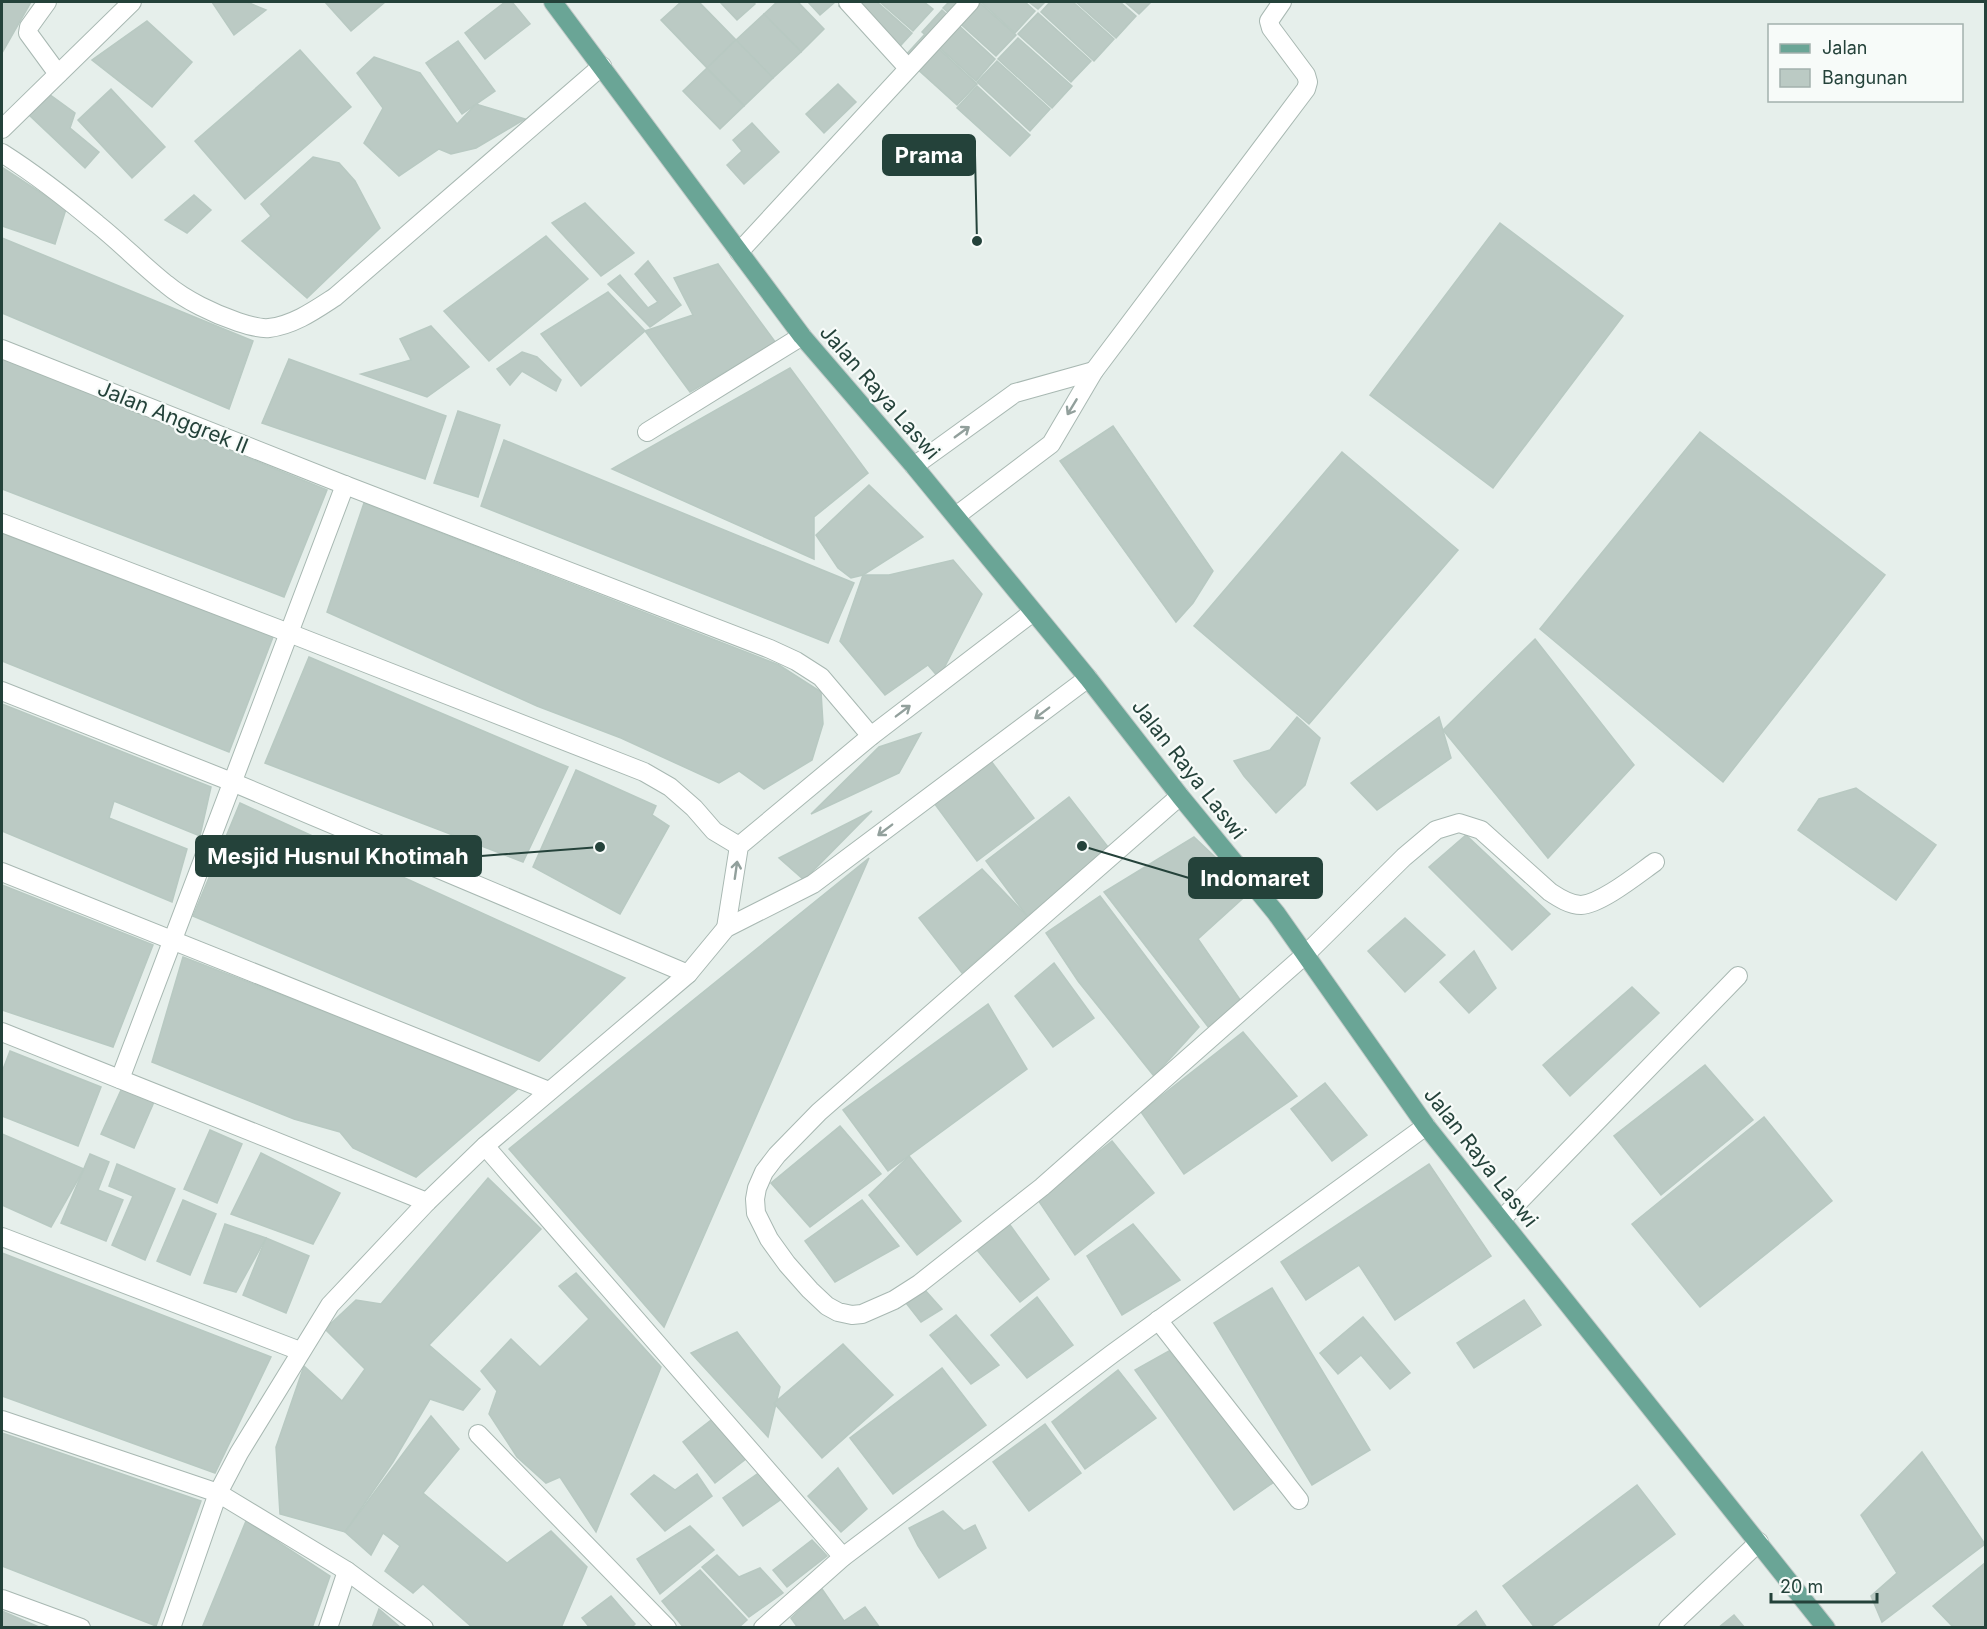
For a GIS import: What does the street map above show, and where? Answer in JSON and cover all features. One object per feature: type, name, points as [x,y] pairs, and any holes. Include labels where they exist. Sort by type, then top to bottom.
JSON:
[{"type":"main road","name":"Jalan Raya Laswi","points":[[553,2],[802,336],[956,516],[1089,678],[1180,796],[1276,913],[1426,1126],[1826,1628]]},
{"type":"street","points":[[47,2],[29,27],[28,33],[58,74]]},
{"type":"street","points":[[2,129],[132,2]]},
{"type":"street","points":[[848,2],[908,68]]},
{"type":"street","points":[[739,252],[970,2]]},
{"type":"street","points":[[956,516],[1051,444],[1094,371],[1306,89],[1308,82],[1306,75],[1271,28],[1269,21],[1282,2]]},
{"type":"street","points":[[2,153],[66,198],[167,285],[188,299],[226,318],[267,328],[307,315],[335,297],[602,66]]},
{"type":"street","points":[[647,432],[802,336]]},
{"type":"street","name":"Jalan Anggrek II","points":[[2,349],[345,485],[758,644],[787,657],[821,677],[871,736]]},
{"type":"street","points":[[914,466],[1015,393],[1094,371]]},
{"type":"street","points":[[120,1078],[345,485]]},
{"type":"street","points":[[2,523],[644,772],[670,788],[694,808],[714,831],[739,846]]},
{"type":"street","points":[[726,928],[739,846],[871,736],[1033,612]]},
{"type":"street","points":[[171,1628],[219,1493],[238,1453],[330,1305],[428,1202],[485,1146],[688,974],[726,928],[813,884],[1089,678]]},
{"type":"street","points":[[2,691],[232,782],[688,974]]},
{"type":"street","points":[[1180,796],[819,1112],[777,1155],[764,1172],[755,1199],[756,1213],[762,1226],[787,1264],[827,1306],[838,1312],[852,1315],[862,1314],[894,1300],[919,1284],[1042,1187],[1306,954],[1404,857],[1436,830],[1459,823],[1481,830],[1550,892],[1558,898],[1577,905],[1597,900],[1619,888],[1655,862]]},
{"type":"street","points":[[2,873],[549,1091]]},
{"type":"street","points":[[1501,1220],[1738,976]]},
{"type":"street","points":[[2,1032],[428,1202]]},
{"type":"street","points":[[763,1628],[843,1557],[1158,1320],[1426,1126]]},
{"type":"street","points":[[485,1146],[843,1557]]},
{"type":"street","points":[[2,1237],[300,1352]]},
{"type":"street","points":[[1158,1320],[1299,1500]]},
{"type":"street","points":[[2,1420],[219,1493],[347,1571],[423,1628]]},
{"type":"street","points":[[478,1434],[667,1628]]},
{"type":"street","points":[[1668,1628],[1759,1542]]},
{"type":"street","points":[[328,1628],[347,1571]]},
{"type":"street","points":[[2,1599],[81,1628]]},
{"type":"building","points":[[2,2],[31,2],[2,53]]},
{"type":"building","points":[[212,2],[247,2],[266,10],[234,35]]},
{"type":"building","points":[[325,2],[385,2],[351,31]]},
{"type":"building","points":[[505,2],[512,2],[530,24],[485,59],[465,33]]},
{"type":"building","points":[[681,2],[699,2],[736,40],[707,68],[661,20]]},
{"type":"building","points":[[720,2],[753,2],[755,4],[737,20]]},
{"type":"building","points":[[777,2],[798,2],[824,29],[801,52],[764,14]]},
{"type":"building","points":[[808,2],[835,2],[820,15]]},
{"type":"building","points":[[843,2],[877,2],[912,33],[892,55],[839,6]]},
{"type":"building","points":[[880,2],[924,2],[933,9],[913,31]]},
{"type":"building","points":[[949,2],[979,2],[1016,35],[996,56],[943,8]]},
{"type":"building","points":[[981,2],[1025,2],[1035,11],[1015,33]]},
{"type":"building","points":[[1029,2],[1045,2],[1038,9]]},
{"type":"building","points":[[1050,2],[1073,2],[1114,39],[1094,61],[1041,12]]},
{"type":"building","points":[[1076,2],[1120,2],[1136,16],[1116,38]]},
{"type":"building","points":[[1125,2],[1151,2],[1139,14]]},
{"type":"building","points":[[942,10],[995,59],[976,81],[922,32]]},
{"type":"building","points":[[1038,13],[1091,61],[1071,82],[1018,34]]},
{"type":"building","points":[[764,14],[801,52],[773,78],[736,40]]},
{"type":"building","points":[[147,21],[192,62],[152,107],[92,60]]},
{"type":"building","points":[[924,35],[977,84],[957,105],[904,57]]},
{"type":"building","points":[[1018,38],[1072,86],[1052,108],[998,59]]},
{"type":"building","points":[[736,40],[773,78],[744,106],[707,68]]},
{"type":"building","points":[[458,41],[495,91],[462,114],[426,63]]},
{"type":"building","points":[[300,50],[351,107],[245,199],[195,141]]},
{"type":"building","points":[[374,57],[420,73],[457,124],[476,104],[525,119],[476,148],[451,154],[439,149],[399,176],[364,143],[383,108],[357,73]]},
{"type":"building","points":[[997,61],[1050,109],[1030,131],[977,82]]},
{"type":"building","points":[[707,68],[744,106],[720,129],[683,91]]},
{"type":"building","points":[[838,84],[856,102],[824,133],[806,114]]},
{"type":"building","points":[[977,86],[1030,135],[1010,156],[957,108]]},
{"type":"building","points":[[111,89],[165,147],[132,178],[78,120]]},
{"type":"building","points":[[49,94],[75,113],[70,128],[99,152],[85,168],[29,115]]},
{"type":"building","points":[[752,123],[779,152],[744,184],[727,165],[742,151],[733,140]]},
{"type":"building","points":[[313,157],[339,163],[355,181],[380,228],[307,298],[242,241],[271,216],[261,204]]},
{"type":"building","points":[[3,168],[66,209],[55,244],[2,226]]},
{"type":"building","points":[[194,195],[211,210],[187,233],[165,220]]},
{"type":"building","points":[[585,203],[634,253],[601,276],[552,223]]},
{"type":"building","points":[[1500,223],[1623,316],[1493,488],[1370,395]]},
{"type":"building","points":[[546,236],[588,279],[489,361],[444,311]]},
{"type":"building","points":[[2,238],[253,341],[229,409],[2,313]]},
{"type":"building","points":[[648,261],[681,305],[650,327],[608,284],[620,275],[648,308],[658,302],[635,274]]},
{"type":"building","points":[[718,264],[776,343],[690,392],[645,331],[693,315],[674,278]]},
{"type":"building","points":[[608,292],[645,331],[581,386],[541,334]]},
{"type":"building","points":[[431,326],[469,367],[427,397],[361,374],[411,360],[400,339]]},
{"type":"building","points":[[522,352],[537,357],[561,380],[556,391],[522,371],[510,385],[497,369]]},
{"type":"building","points":[[2,358],[327,490],[284,597],[2,489]]},
{"type":"building","points":[[289,359],[446,416],[425,479],[262,423]]},
{"type":"building","points":[[790,368],[868,473],[814,517],[814,559],[612,469]]},
{"type":"building","points":[[458,411],[500,425],[478,497],[434,483]]},
{"type":"building","points":[[1113,426],[1213,571],[1193,603],[1176,622],[1060,461]]},
{"type":"building","points":[[1700,432],[1885,575],[1723,782],[1540,629]]},
{"type":"building","points":[[504,440],[854,583],[828,643],[481,506]]},
{"type":"building","points":[[1342,452],[1458,550],[1309,724],[1194,626]]},
{"type":"building","points":[[869,485],[923,537],[863,575],[851,578],[838,568],[816,535]]},
{"type":"building","points":[[364,503],[779,665],[821,692],[823,724],[812,760],[764,789],[739,771],[719,783],[621,738],[537,706],[327,612]]},
{"type":"building","points":[[2,532],[273,637],[229,752],[2,661]]},
{"type":"building","points":[[953,560],[982,594],[939,678],[928,665],[885,695],[840,641],[863,575],[889,575]]},
{"type":"building","points":[[1535,639],[1634,765],[1548,858],[1443,730]]},
{"type":"building","points":[[309,657],[568,767],[523,862],[265,763]]},
{"type":"building","points":[[2,704],[211,787],[200,836],[114,801],[109,818],[187,849],[172,902],[2,831]]},
{"type":"building","points":[[1297,717],[1320,738],[1305,785],[1276,813],[1234,761],[1270,750]]},
{"type":"building","points":[[1439,717],[1451,758],[1377,810],[1351,783]]},
{"type":"building","points":[[921,733],[899,773],[811,814],[879,747]]},
{"type":"building","points":[[991,761],[1034,818],[977,861],[934,803]]},
{"type":"building","points":[[576,770],[656,806],[652,815],[669,826],[620,914],[533,867]]},
{"type":"building","points":[[1856,788],[1936,845],[1896,900],[1798,830],[1819,799]]},
{"type":"building","points":[[1069,797],[1112,852],[1027,916],[986,861]]},
{"type":"building","points":[[240,803],[625,978],[539,1061],[193,916]]},
{"type":"building","points":[[872,811],[804,880],[779,858]]},
{"type":"building","points":[[1466,835],[1550,914],[1512,950],[1429,867]]},
{"type":"building","points":[[1194,837],[1251,891],[1198,939],[1241,1001],[1209,1028],[1104,892]]},
{"type":"building","points":[[869,858],[664,1327],[509,1149]]},
{"type":"building","points":[[982,869],[1027,916],[962,973],[919,918]]},
{"type":"building","points":[[2,885],[153,945],[113,1047],[2,1010]]},
{"type":"building","points":[[1100,896],[1199,1027],[1154,1076],[1078,981],[1046,933]]},
{"type":"building","points":[[1405,918],[1445,955],[1405,992],[1368,951]]},
{"type":"building","points":[[1474,951],[1496,988],[1469,1013],[1440,982]]},
{"type":"building","points":[[183,957],[520,1087],[416,1177],[353,1148],[340,1132],[294,1119],[152,1062]]},
{"type":"building","points":[[1054,963],[1094,1018],[1053,1047],[1015,996]]},
{"type":"building","points":[[1632,987],[1659,1013],[1570,1096],[1543,1065]]},
{"type":"building","points":[[988,1004],[1027,1069],[888,1171],[843,1110]]},
{"type":"building","points":[[1243,1032],[1297,1096],[1184,1174],[1141,1112]]},
{"type":"building","points":[[10,1051],[101,1087],[78,1146],[2,1116],[2,1072]]},
{"type":"building","points":[[1705,1065],[1753,1120],[1661,1195],[1614,1136]]},
{"type":"building","points":[[1325,1083],[1367,1135],[1332,1161],[1291,1109]]},
{"type":"building","points":[[122,1088],[154,1102],[134,1148],[101,1134]]},
{"type":"building","points":[[1764,1117],[1832,1201],[1700,1307],[1632,1224]]},
{"type":"building","points":[[840,1126],[881,1174],[810,1227],[771,1183]]},
{"type":"building","points":[[210,1130],[242,1144],[217,1203],[184,1189]]},
{"type":"building","points":[[2,1134],[84,1169],[51,1227],[2,1205]]},
{"type":"building","points":[[1112,1141],[1154,1193],[1075,1255],[1038,1200]]},
{"type":"building","points":[[261,1153],[340,1193],[313,1244],[231,1214]]},
{"type":"building","points":[[90,1154],[109,1162],[98,1190],[123,1200],[106,1241],[61,1223]]},
{"type":"building","points":[[909,1156],[961,1221],[917,1255],[869,1195]]},
{"type":"building","points":[[117,1164],[175,1189],[145,1260],[112,1245],[133,1196],[109,1186]]},
{"type":"building","points":[[1429,1164],[1491,1256],[1395,1320],[1359,1265],[1306,1300],[1281,1262]]},
{"type":"building","points":[[488,1178],[541,1229],[429,1345],[480,1389],[463,1410],[430,1399],[393,1462],[345,1532],[280,1514],[276,1447],[304,1366],[342,1401],[365,1369],[325,1329],[356,1300],[381,1304]]},
{"type":"building","points":[[183,1200],[216,1214],[190,1275],[157,1261]]},
{"type":"building","points":[[862,1200],[899,1246],[835,1282],[805,1241]]},
{"type":"building","points":[[225,1224],[266,1238],[236,1292],[204,1283]]},
{"type":"building","points":[[1133,1224],[1180,1280],[1122,1315],[1087,1256]]},
{"type":"building","points":[[1010,1225],[1049,1279],[1020,1302],[977,1250]]},
{"type":"building","points":[[266,1238],[309,1256],[286,1313],[243,1295]]},
{"type":"building","points":[[2,1253],[271,1357],[215,1473],[2,1396]]},
{"type":"building","points":[[576,1273],[661,1367],[596,1532],[560,1477],[546,1483],[517,1457],[489,1414],[497,1391],[481,1371],[511,1339],[540,1367],[589,1319],[559,1286]]},
{"type":"building","points":[[1272,1288],[1370,1450],[1312,1485],[1214,1323]]},
{"type":"building","points":[[924,1289],[942,1309],[921,1322],[906,1303]]},
{"type":"building","points":[[1037,1297],[1073,1345],[1027,1378],[991,1335]]},
{"type":"building","points":[[1524,1300],[1541,1325],[1474,1368],[1457,1343]]},
{"type":"building","points":[[956,1315],[999,1365],[971,1384],[930,1335]]},
{"type":"building","points":[[1363,1317],[1410,1373],[1390,1389],[1361,1355],[1338,1374],[1320,1353]]},
{"type":"building","points":[[737,1332],[780,1387],[768,1437],[691,1353]]},
{"type":"building","points":[[843,1344],[893,1395],[822,1458],[774,1403]]},
{"type":"building","points":[[1169,1351],[1274,1482],[1234,1510],[1135,1370]]},
{"type":"building","points":[[942,1368],[986,1425],[893,1494],[850,1438]]},
{"type":"building","points":[[1118,1370],[1156,1418],[1085,1469],[1052,1422]]},
{"type":"building","points":[[431,1416],[459,1449],[423,1493],[507,1563],[551,1531],[587,1567],[561,1628],[473,1628],[423,1584],[413,1593],[385,1571],[400,1546],[383,1533],[371,1555],[345,1532]]},
{"type":"building","points":[[715,1417],[747,1458],[715,1483],[683,1442]]},
{"type":"building","points":[[1045,1424],[1081,1473],[1029,1511],[993,1462]]},
{"type":"building","points":[[2,1433],[201,1501],[156,1626],[2,1566]]},
{"type":"building","points":[[1922,1452],[1985,1544],[1882,1622],[1871,1596],[1897,1573],[1861,1515]]},
{"type":"building","points":[[838,1468],[867,1509],[841,1532],[808,1496]]},
{"type":"building","points":[[760,1472],[780,1500],[743,1526],[723,1498]]},
{"type":"building","points":[[697,1474],[712,1496],[665,1531],[631,1494],[654,1475],[675,1490]]},
{"type":"building","points":[[1637,1485],[1675,1534],[1549,1628],[1535,1628],[1503,1586]]},
{"type":"building","points":[[943,1511],[964,1531],[975,1525],[986,1548],[939,1578],[909,1528]]},
{"type":"building","points":[[246,1521],[330,1576],[312,1628],[202,1628]]},
{"type":"building","points":[[690,1526],[714,1550],[660,1594],[637,1559]]},
{"type":"building","points":[[812,1540],[827,1556],[787,1587],[773,1570]]},
{"type":"building","points":[[717,1555],[739,1577],[760,1568],[783,1593],[749,1617],[702,1567]]},
{"type":"building","points":[[1986,1562],[1986,1628],[1954,1628],[1933,1606]]},
{"type":"building","points":[[700,1570],[747,1620],[738,1628],[684,1628],[662,1601]]},
{"type":"building","points":[[822,1589],[844,1621],[865,1607],[880,1628],[798,1628],[791,1618]]},
{"type":"building","points":[[611,1596],[635,1624],[631,1628],[590,1628],[582,1618]]},
{"type":"building","points":[[379,1609],[401,1628],[372,1628]]},
{"type":"building","points":[[2,1611],[41,1628],[2,1628]]},
{"type":"building","points":[[1476,1611],[1487,1628],[1455,1628]]},
{"type":"building","points":[[1734,1615],[1745,1628],[1718,1628]]},
{"type":"place","name":"Prama","points":[[977,241]]},
{"type":"place","name":"Indomaret","points":[[1082,846]]},
{"type":"place","name":"Mesjid Husnul Khotimah","points":[[600,847]]}]
